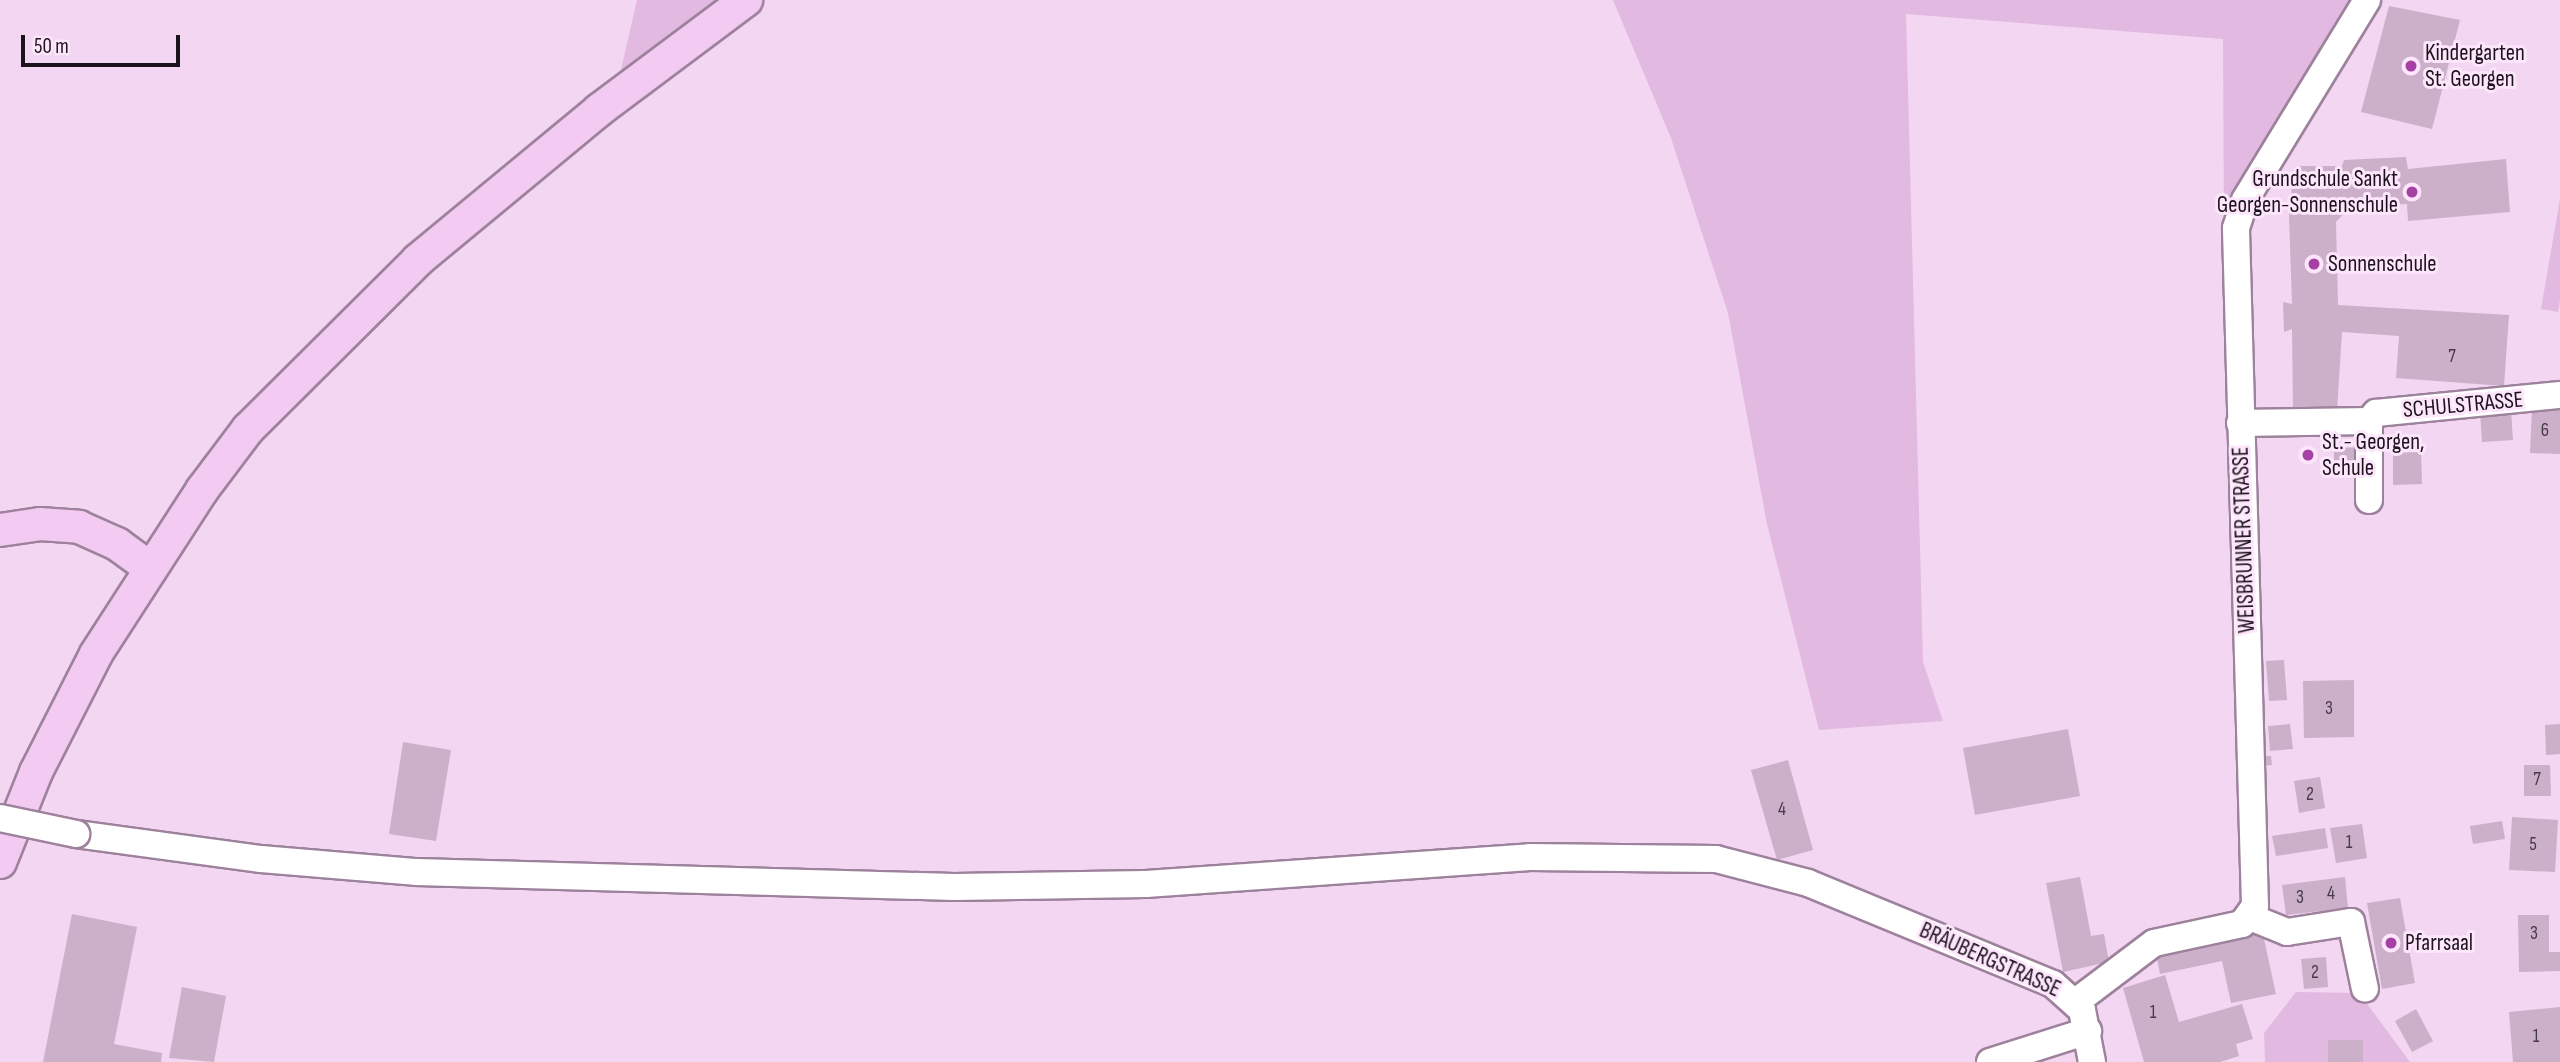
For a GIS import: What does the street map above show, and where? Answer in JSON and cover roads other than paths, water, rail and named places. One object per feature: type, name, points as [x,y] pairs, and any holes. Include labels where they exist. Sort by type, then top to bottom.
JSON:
[{"type":"main road","points":[[0,862],[36,772],[96,654],[150,568],[248,429],[330,343],[418,260],[599,110],[746,0]]},
{"type":"main road","points":[[0,530],[40,524],[79,527],[117,544],[150,568]]},
{"type":"street","name":"WEISBRUNNER STRASSE","points":[[2250,917],[2256,890],[2240,423],[2238,215],[2367,0]]},
{"type":"street","name":"SCHULSTRASSE","points":[[2240,423],[2369,421],[2376,413],[2560,395]]},
{"type":"street","points":[[2369,421],[2370,500]]},
{"type":"street","name":"BRÄUBERGSTRASSE","points":[[0,818],[76,834],[261,859],[417,872],[941,887],[1146,884],[1465,860],[1680,856],[1771,870],[2053,984],[2077,1001],[2088,1031],[2092,1062]]},
{"type":"street","points":[[2077,1001],[2154,943],[2242,924],[2250,917],[2287,932],[2351,922],[2365,989]]},
{"type":"street","points":[[1990,1062],[2088,1031]]},
{"type":"place","name":"Kindergarten St. Georgen","points":[[2411,66]]},
{"type":"place","name":"Grundschule Sankt Georgen-Sonnenschule","points":[[2412,192]]},
{"type":"place","name":"Sonnenschule","points":[[2314,264]]},
{"type":"place","name":"St.- Georgen, Schule","points":[[2308,455]]},
{"type":"place","name":"Pfarrsaal","points":[[2391,943]]}]
